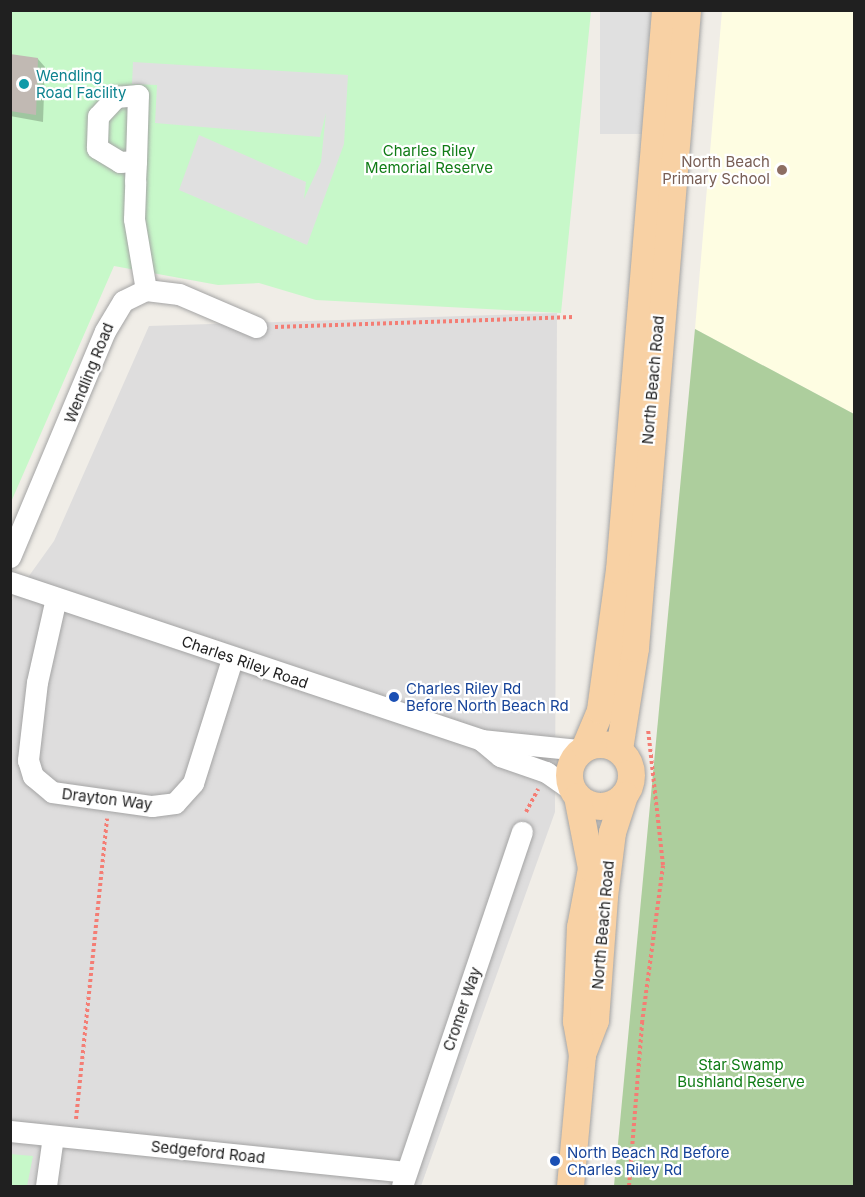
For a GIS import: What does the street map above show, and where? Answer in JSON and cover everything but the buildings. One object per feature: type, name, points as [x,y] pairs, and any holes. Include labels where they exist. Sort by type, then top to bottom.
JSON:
[{"type":"main road","name":"North Beach Road","points":[[582,1055],[576,1021],[580,927],[591,868],[569,769],[600,710],[619,570],[665,10]]},
{"type":"main road","name":"North Beach Road","points":[[570,1186],[582,1055],[595,1020],[607,875],[624,795],[632,776],[619,749],[635,648],[687,10]]},
{"type":"main road","points":[[582,748],[603,743],[619,749]]},
{"type":"main road","points":[[575,793],[606,806],[624,795]]},
{"type":"street","points":[[136,161],[136,241],[146,290],[179,294],[256,327]]},
{"type":"street","name":"Wendling Road","points":[[10,557],[105,332],[123,301],[146,290]]},
{"type":"street","name":"Charles Riley Road","points":[[10,582],[481,740],[582,748]]},
{"type":"street","name":"Drayton Way","points":[[56,598],[37,682],[28,760],[33,776],[52,792],[152,806],[176,803],[185,794],[232,658]]},
{"type":"street","name":"Charles Riley Road","points":[[481,740],[500,756],[546,772],[575,793]]},
{"type":"street","name":"Cromer Way","points":[[404,1179],[522,832]]},
{"type":"street","name":"Sedgeford Road","points":[[10,1131],[404,1179]]},
{"type":"street","points":[[46,1186],[64,1137]]},
{"type":"path","points":[[256,327],[573,317]]},
{"type":"path","points":[[629,1186],[642,1023],[663,865],[646,716]]},
{"type":"path","points":[[64,1137],[108,801]]},
{"type":"shaded area","points":[[600,11],[652,11],[652,134],[600,134]]},
{"type":"shaded area","name":"North Beach Primary School","points":[[722,11],[854,11],[854,414],[695,329]]},
{"type":"shaded area","points":[[133,62],[348,75],[344,144],[307,245],[179,190],[199,135],[306,182],[304,199],[321,162],[326,113],[320,137],[155,123],[157,85],[132,84]]},
{"type":"shaded area","points":[[557,313],[555,812],[421,1186],[11,1186],[11,601],[54,541],[149,326]]},
{"type":"green space","name":"Charles Riley Memorial Reserve","points":[[11,11],[591,11],[561,313],[316,300],[259,283],[218,285],[114,266],[11,502]]},
{"type":"green space","name":"Star Swamp Bushland Reserve","points":[[695,329],[854,414],[854,1186],[614,1186]]},
{"type":"green space","points":[[10,1154],[33,1156],[27,1186],[11,1186]]},
{"type":"place","name":"Wendling Road Facility","points":[[24,84]]},
{"type":"place","name":"North Beach Primary School","points":[[782,170]]},
{"type":"place","name":"Charles Riley Rd Before North Beach Rd","points":[[394,697]]},
{"type":"place","name":"North Beach Rd Before Charles Riley Rd","points":[[555,1161]]}]
